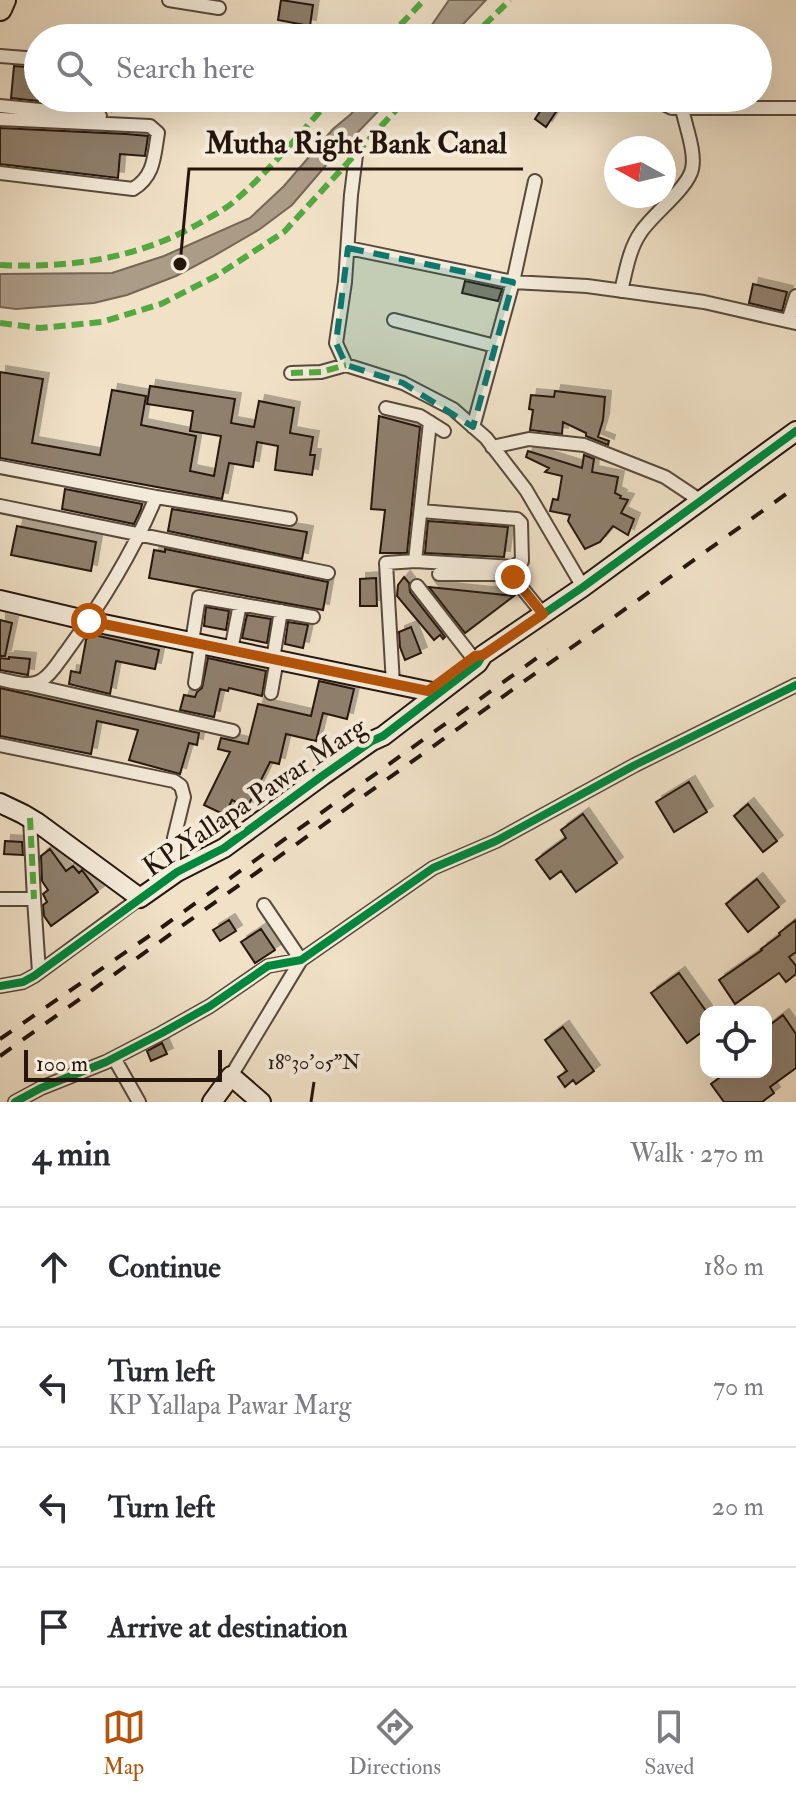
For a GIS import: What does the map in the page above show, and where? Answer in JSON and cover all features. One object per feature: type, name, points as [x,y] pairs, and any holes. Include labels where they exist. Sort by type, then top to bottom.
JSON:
[{"type":"highway","points":[[0,9],[4,0]]},
{"type":"street","points":[[169,0],[219,8]]},
{"type":"street","points":[[0,56],[24,58]]},
{"type":"street","points":[[0,106],[24,108]]},
{"type":"street","points":[[772,108],[796,108]]},
{"type":"street","points":[[60,112],[110,117]]},
{"type":"street","points":[[621,291],[630,253],[639,234],[687,180],[692,169],[692,152],[683,112]]},
{"type":"street","points":[[0,119],[150,126],[158,133],[153,169],[133,189],[0,173]]},
{"type":"street","points":[[346,365],[336,343],[345,282],[356,155]]},
{"type":"street","points":[[473,427],[513,282],[535,181]]},
{"type":"street","points":[[348,248],[513,282],[587,286],[704,302],[792,322],[796,296]]},
{"type":"street","points":[[394,320],[495,346]]},
{"type":"street","points":[[291,373],[321,372],[346,365],[403,383],[453,409],[492,447],[526,490],[583,587]]},
{"type":"street","points":[[386,408],[420,416],[444,431]]},
{"type":"street","points":[[415,561],[430,422]]},
{"type":"street","name":"KP Yallapa Pawar Marg","points":[[0,986],[23,982],[177,872],[224,848],[383,736],[432,692],[478,663],[478,656],[583,587],[796,431]]},
{"type":"street","points":[[492,447],[529,439],[584,445],[665,477],[701,501]]},
{"type":"street","points":[[0,467],[290,519]]},
{"type":"street","points":[[24,684],[40,682],[50,674],[89,621],[140,536],[156,497]]},
{"type":"street","points":[[0,506],[328,573]]},
{"type":"street","points":[[393,684],[386,563],[415,561],[513,567],[522,561],[521,523],[517,519],[421,511]]},
{"type":"street","points":[[439,574],[502,574],[513,577],[543,614]]},
{"type":"street","points":[[417,586],[478,656]]},
{"type":"street","points":[[195,683],[199,597],[313,617]]},
{"type":"street","points":[[0,600],[432,692]]},
{"type":"street","points":[[231,650],[240,604]]},
{"type":"street","points":[[271,693],[281,611]]},
{"type":"street","points":[[0,679],[233,731]]},
{"type":"street","points":[[212,1102],[301,960],[433,868],[496,841],[635,765],[796,685]]},
{"type":"street","points":[[0,745],[174,781],[181,786],[184,797],[174,838],[177,872]]},
{"type":"street","points":[[0,803],[30,818],[140,898]]},
{"type":"street","points":[[30,818],[39,972]]},
{"type":"street","points":[[0,899],[34,899]]},
{"type":"street","points":[[264,905],[301,960]]},
{"type":"street","points":[[15,1102],[114,1058],[210,1006],[268,966],[301,960]]},
{"type":"street","points":[[114,1058],[139,1102]]},
{"type":"street","points":[[231,1076],[261,1102]]},
{"type":"street","points":[[41,1088],[46,1102]]},
{"type":"highlighted area","points":[[348,248],[513,282],[473,427],[403,383],[346,365],[336,343]]},
{"type":"shaded area","points":[[449,0],[486,0],[463,24],[433,24]]},
{"type":"shaded area","points":[[377,112],[292,205],[260,229],[212,257],[176,276],[127,295],[94,303],[16,309],[0,307],[0,274],[112,273],[164,256],[250,218],[284,186],[333,129],[351,114]]},
{"type":"building","points":[[281,0],[313,5],[310,24],[278,20]]},
{"type":"building","points":[[14,66],[24,67],[24,99],[11,98]]},
{"type":"building","points":[[540,112],[556,112],[546,127],[535,119]]},
{"type":"building","points":[[0,128],[148,136],[145,156],[120,154],[118,178],[0,164]]},
{"type":"building","points":[[465,281],[502,289],[498,301],[462,293]]},
{"type":"building","points":[[753,284],[787,292],[782,311],[749,303]]},
{"type":"building","points":[[0,372],[43,379],[32,443],[100,455],[112,390],[146,396],[141,425],[196,436],[190,471],[214,476],[221,436],[190,431],[193,411],[147,404],[150,386],[235,399],[231,423],[254,427],[259,401],[294,408],[290,433],[313,437],[310,455],[315,455],[312,475],[275,470],[278,446],[257,442],[253,467],[229,463],[222,499],[0,458]]},
{"type":"building","points":[[555,391],[605,397],[598,437],[609,441],[608,445],[563,422],[562,434],[530,430],[533,410],[529,409],[531,395],[554,397]]},
{"type":"building","points":[[379,416],[420,427],[407,553],[380,553],[385,510],[371,509]]},
{"type":"building","points":[[528,451],[582,468],[584,455],[594,459],[592,472],[618,477],[615,493],[628,500],[621,513],[634,519],[628,535],[613,526],[600,542],[585,549],[568,521],[570,515],[550,511],[553,499],[558,500],[562,476],[545,472],[549,468],[526,457]]},
{"type":"building","points":[[65,489],[142,504],[141,509],[134,524],[62,509]]},
{"type":"building","points":[[172,509],[307,532],[302,559],[168,531]]},
{"type":"building","points":[[428,521],[508,527],[504,557],[425,553]]},
{"type":"building","points":[[17,526],[96,542],[91,571],[11,555]]},
{"type":"building","points":[[165,549],[328,582],[323,610],[149,578],[154,550],[165,552]]},
{"type":"building","points":[[404,577],[409,583],[410,592],[445,637],[443,639],[440,635],[434,640],[397,596],[398,585]]},
{"type":"building","points":[[376,578],[377,606],[360,606],[360,579]]},
{"type":"building","points":[[429,587],[514,596],[465,633]]},
{"type":"building","points":[[206,607],[229,611],[226,630],[204,626]]},
{"type":"building","points":[[247,615],[271,619],[267,643],[242,638]]},
{"type":"building","points":[[0,620],[12,623],[5,656],[0,656]]},
{"type":"building","points":[[288,622],[308,625],[303,648],[285,644]]},
{"type":"building","points":[[411,627],[421,653],[405,660],[399,632]]},
{"type":"building","points":[[90,634],[159,650],[155,669],[116,661],[110,694],[69,684],[71,671],[80,673]]},
{"type":"building","points":[[0,658],[30,659],[28,675],[0,670]]},
{"type":"building","points":[[208,658],[266,671],[262,696],[229,688],[228,691],[220,689],[214,717],[180,710],[184,695],[195,697],[202,688]]},
{"type":"building","points":[[319,681],[354,689],[347,719],[323,713],[316,741],[286,734],[279,764],[270,762],[247,808],[232,800],[225,815],[204,805],[230,752],[218,749],[221,738],[248,744],[258,704],[311,716]]},
{"type":"building","points":[[0,688],[199,733],[197,745],[189,743],[180,774],[129,760],[138,730],[97,721],[91,754],[0,736]]},
{"type":"building","points":[[689,782],[707,812],[674,832],[656,802]]},
{"type":"building","points":[[748,804],[777,841],[763,852],[734,816]]},
{"type":"building","points":[[583,814],[617,863],[576,892],[561,871],[550,879],[536,860],[566,838],[561,830]]},
{"type":"building","points":[[5,841],[22,842],[23,855],[4,854]]},
{"type":"building","points":[[50,849],[66,871],[73,866],[79,873],[82,870],[98,892],[51,926],[44,916],[43,905],[47,902],[43,894],[48,890],[42,881],[41,856]]},
{"type":"building","points":[[757,879],[779,907],[748,932],[726,904]]},
{"type":"building","points":[[229,920],[236,931],[220,941],[213,930]]},
{"type":"building","points":[[796,920],[796,952],[789,957],[796,966],[796,974],[786,982],[779,973],[735,1004],[719,980],[762,950]]},
{"type":"building","points":[[261,929],[275,950],[255,963],[241,942]]},
{"type":"building","points":[[679,973],[702,1006],[700,1006],[700,1033],[687,1043],[651,993]]},
{"type":"building","points":[[783,1015],[796,1034],[796,1068],[770,1087],[774,1093],[762,1102],[724,1102],[711,1084],[719,1078],[772,1078],[772,1023]]},
{"type":"building","points":[[563,1027],[594,1071],[576,1084],[573,1080],[565,1087],[558,1077],[567,1071],[545,1040]]},
{"type":"building","points":[[162,1043],[167,1054],[151,1061],[147,1051]]},
{"type":"railway","points":[[0,1056],[796,487]]},
{"type":"railway","points":[[0,1039],[165,925],[548,650]]},
{"type":"marked path","points":[[401,24],[424,0]]},
{"type":"marked path","points":[[485,24],[510,0]]},
{"type":"marked path","points":[[0,265],[52,265],[103,259],[176,235],[224,209],[245,192],[319,112]]},
{"type":"marked path","points":[[0,323],[40,328],[102,322],[161,304],[216,276],[284,232],[394,112]]},
{"type":"marked path","points":[[291,373],[321,372],[346,365]]},
{"type":"marked path","points":[[30,818],[34,899]]},
{"type":"cycle path","points":[[0,986],[23,982],[34,976],[177,872],[224,848],[322,776],[383,736],[478,663],[483,655],[583,587],[796,431]]},
{"type":"cycle path","points":[[15,1102],[106,1062],[162,1033],[210,1006],[268,966],[301,960],[433,868],[496,841],[635,765],[796,685]]},
{"type":"place","name":"Mutha Right Bank Canal","points":[[180,264]]},
{"type":"route","points":[[89,621],[428,691],[475,656],[483,655],[543,614],[513,577]]}]
